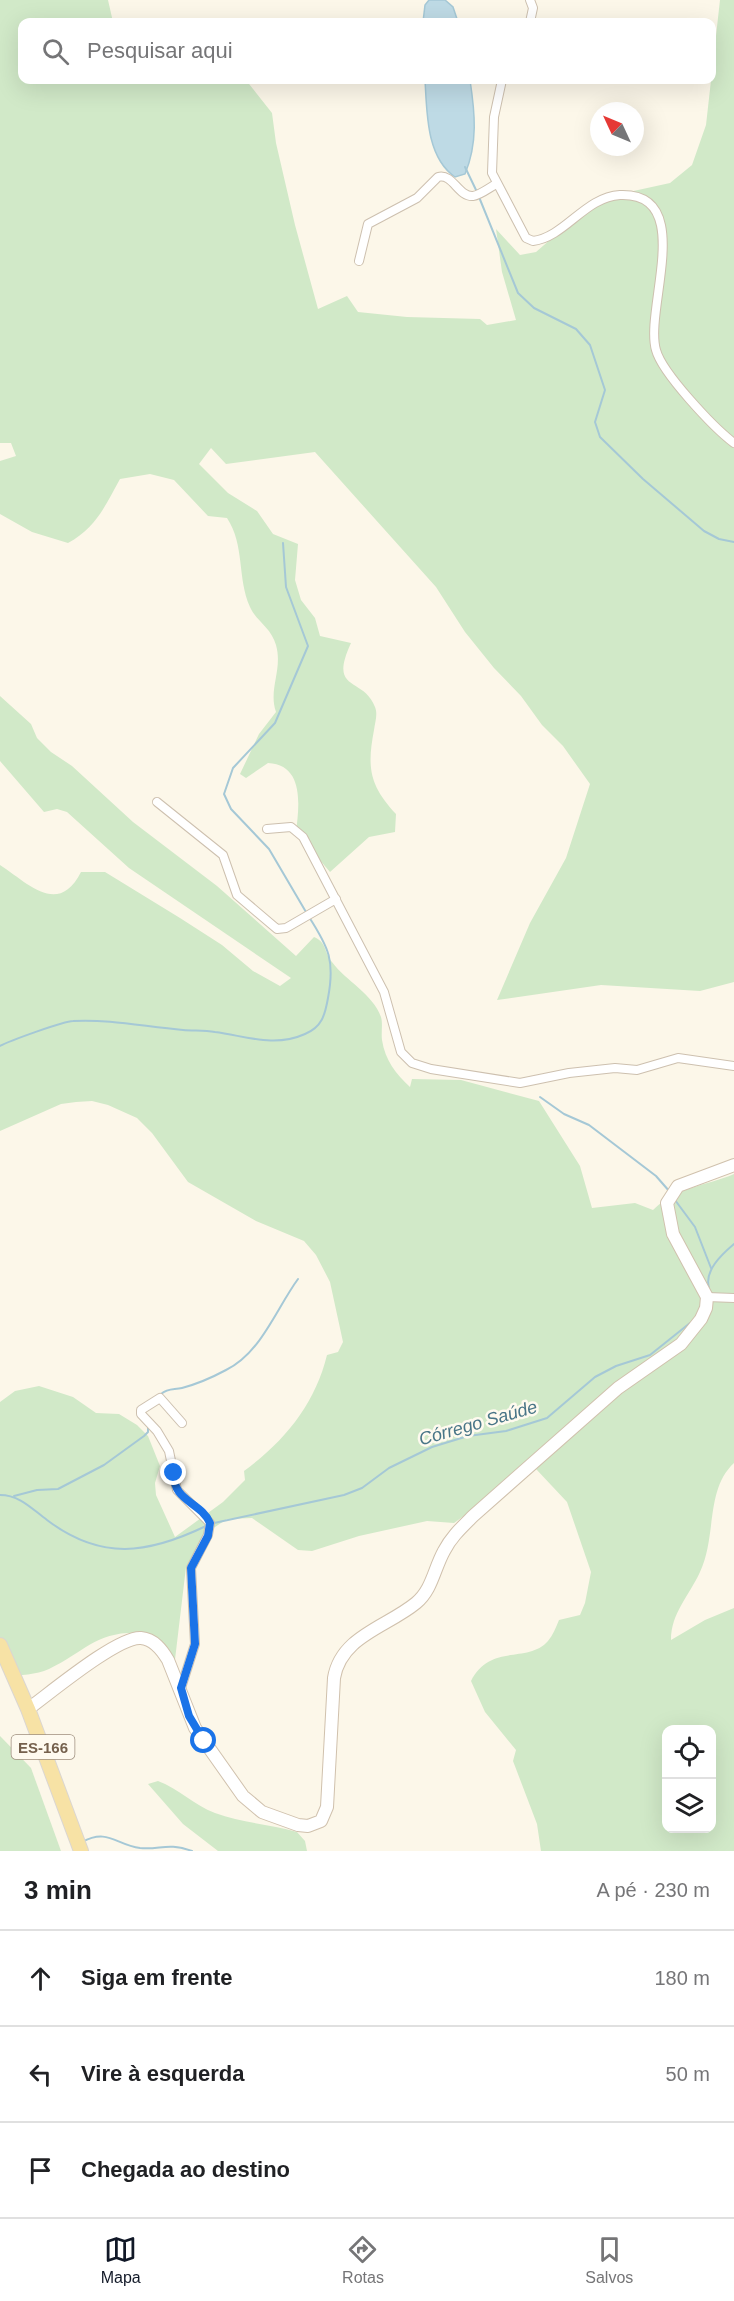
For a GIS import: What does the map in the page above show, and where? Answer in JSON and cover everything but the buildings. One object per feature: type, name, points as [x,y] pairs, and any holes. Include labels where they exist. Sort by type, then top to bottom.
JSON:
[{"type":"main road","name":"ES-166","points":[[0,1645],[28,1708],[81,1851]]},
{"type":"street","points":[[530,0],[533,8],[531,18]]},
{"type":"street","points":[[501,84],[494,117],[492,173],[526,238],[533,241],[545,237],[578,214],[610,197],[627,196],[639,199],[658,213],[664,237],[654,317],[656,352],[672,377],[712,423],[734,443]]},
{"type":"street","points":[[359,261],[368,224],[417,198],[438,177],[448,178],[467,195],[477,194],[496,184]]},
{"type":"street","points":[[157,802],[222,855],[237,895],[270,926],[277,929],[286,928],[336,899]]},
{"type":"street","points":[[267,829],[291,827],[299,832],[391,1007],[401,1052],[419,1066],[520,1083],[569,1073],[615,1068],[638,1070],[678,1058],[734,1066]]},
{"type":"street","points":[[28,1708],[116,1646],[139,1638],[153,1642],[162,1651],[181,1688],[195,1728],[252,1805],[277,1818],[298,1825],[308,1826],[321,1821],[327,1807],[334,1678],[339,1659],[360,1638],[418,1601],[428,1590],[445,1549],[455,1534],[473,1516],[618,1388],[681,1344],[700,1319],[706,1308],[707,1297],[673,1234],[667,1203],[678,1186],[734,1165]]},
{"type":"street","points":[[707,1297],[734,1298]]},
{"type":"street","points":[[181,1688],[195,1644],[191,1568],[208,1536],[210,1523],[177,1490],[169,1451],[157,1431],[141,1414],[141,1410],[160,1398],[182,1423]]},
{"type":"green space","points":[[0,0],[108,0],[112,18],[18,18],[18,84],[249,84],[272,113],[276,143],[295,225],[318,309],[347,296],[358,312],[407,317],[480,319],[487,325],[516,320],[502,272],[496,229],[520,255],[536,252],[597,199],[670,183],[692,165],[706,125],[711,84],[716,84],[716,36],[720,0],[734,0],[734,982],[700,991],[601,985],[497,1000],[530,923],[566,858],[590,784],[563,746],[542,725],[521,696],[494,668],[465,632],[436,587],[315,452],[226,464],[211,448],[199,464],[228,493],[257,511],[273,534],[298,544],[295,580],[301,600],[315,618],[320,636],[351,643],[343,670],[345,677],[370,697],[376,710],[371,755],[372,775],[380,794],[396,814],[395,832],[369,837],[330,872],[296,832],[297,789],[288,771],[268,763],[246,778],[240,774],[259,734],[276,712],[274,695],[278,654],[271,633],[250,607],[243,585],[239,550],[233,528],[227,518],[208,516],[174,480],[150,474],[120,479],[93,523],[68,543],[32,532],[0,514],[0,461],[16,456],[11,443],[0,443]]},
{"type":"green space","points":[[0,696],[31,724],[37,738],[51,752],[72,766],[133,822],[217,886],[296,956],[314,937],[318,939],[329,959],[366,994],[377,1009],[382,1020],[382,1040],[388,1060],[410,1087],[412,1079],[461,1080],[539,1101],[580,1166],[592,1208],[635,1203],[653,1210],[671,1196],[734,1174],[734,1463],[719,1486],[705,1558],[696,1581],[677,1613],[671,1640],[705,1620],[734,1608],[734,1851],[541,1851],[537,1824],[513,1761],[516,1750],[485,1712],[471,1681],[479,1669],[488,1662],[540,1648],[550,1639],[559,1620],[580,1615],[585,1603],[591,1572],[567,1502],[536,1469],[523,1473],[454,1523],[427,1521],[359,1536],[312,1551],[298,1550],[252,1518],[227,1519],[212,1529],[186,1567],[174,1668],[143,1633],[127,1633],[103,1638],[44,1671],[7,1676],[0,1660],[0,1402],[15,1391],[39,1386],[73,1397],[96,1413],[119,1414],[137,1425],[148,1436],[160,1466],[155,1483],[156,1495],[175,1537],[223,1502],[245,1480],[244,1471],[285,1434],[315,1390],[327,1355],[338,1352],[343,1342],[330,1282],[316,1255],[304,1241],[256,1221],[188,1182],[152,1133],[137,1118],[108,1105],[92,1101],[76,1102],[61,1104],[0,1131],[0,865],[32,887],[53,894],[63,892],[72,885],[81,872],[105,872],[222,945],[253,971],[280,986],[291,978],[129,868],[67,812],[57,809],[44,812],[0,761]]},
{"type":"green space","points":[[0,1736],[31,1768],[61,1851],[0,1851]]},
{"type":"green space","points":[[158,1781],[215,1813],[297,1832],[305,1841],[307,1851],[218,1851],[183,1824],[148,1784]]},
{"type":"water","points":[[429,0],[445,0],[453,7],[457,18],[423,18],[425,5]]},
{"type":"water","points":[[425,84],[470,84],[474,139],[465,174],[455,177],[438,158],[430,133]]},
{"type":"waterway","points":[[465,167],[477,192]]},
{"type":"waterway","points":[[479,197],[518,293],[534,308],[576,329],[590,345],[605,390],[595,422],[600,437],[643,479],[704,531],[719,539],[734,542]]},
{"type":"waterway","points":[[283,543],[286,587],[308,646],[275,723],[233,768],[224,794],[231,809],[269,849],[306,912]]},
{"type":"waterway","points":[[0,1046],[73,1021],[101,1021],[207,1031],[271,1041],[305,1034],[315,1028],[324,1015],[331,974],[326,946],[309,917]]},
{"type":"waterway","points":[[540,1097],[564,1114],[589,1125],[656,1176],[670,1192]]},
{"type":"waterway","points":[[675,1200],[695,1227],[711,1268]]},
{"type":"waterway","name":"Córrego Saúde","points":[[709,1288],[711,1270],[719,1258],[734,1244]]},
{"type":"waterway","points":[[161,1394],[205,1380],[226,1370],[249,1353],[298,1279]]},
{"type":"waterway","name":"Córrego Saúde","points":[[214,1523],[344,1495],[362,1488],[389,1468],[432,1447],[468,1436],[506,1431],[547,1418],[595,1377],[616,1366],[650,1355],[690,1323]]},
{"type":"waterway","points":[[14,1496],[37,1490],[58,1489],[104,1465],[144,1436],[148,1432],[148,1425]]},
{"type":"waterway","name":"Córrego Saúde","points":[[0,1495],[20,1500],[67,1533],[86,1542],[106,1547],[125,1549],[164,1543],[206,1526]]},
{"type":"waterway","points":[[82,1842],[91,1838],[105,1837],[140,1848],[170,1847],[192,1851]]},
{"type":"route","points":[[174,1473],[174,1485],[180,1496],[202,1512],[210,1523],[208,1536],[194,1557],[191,1568],[195,1644],[181,1688],[189,1716],[204,1741]]}]
